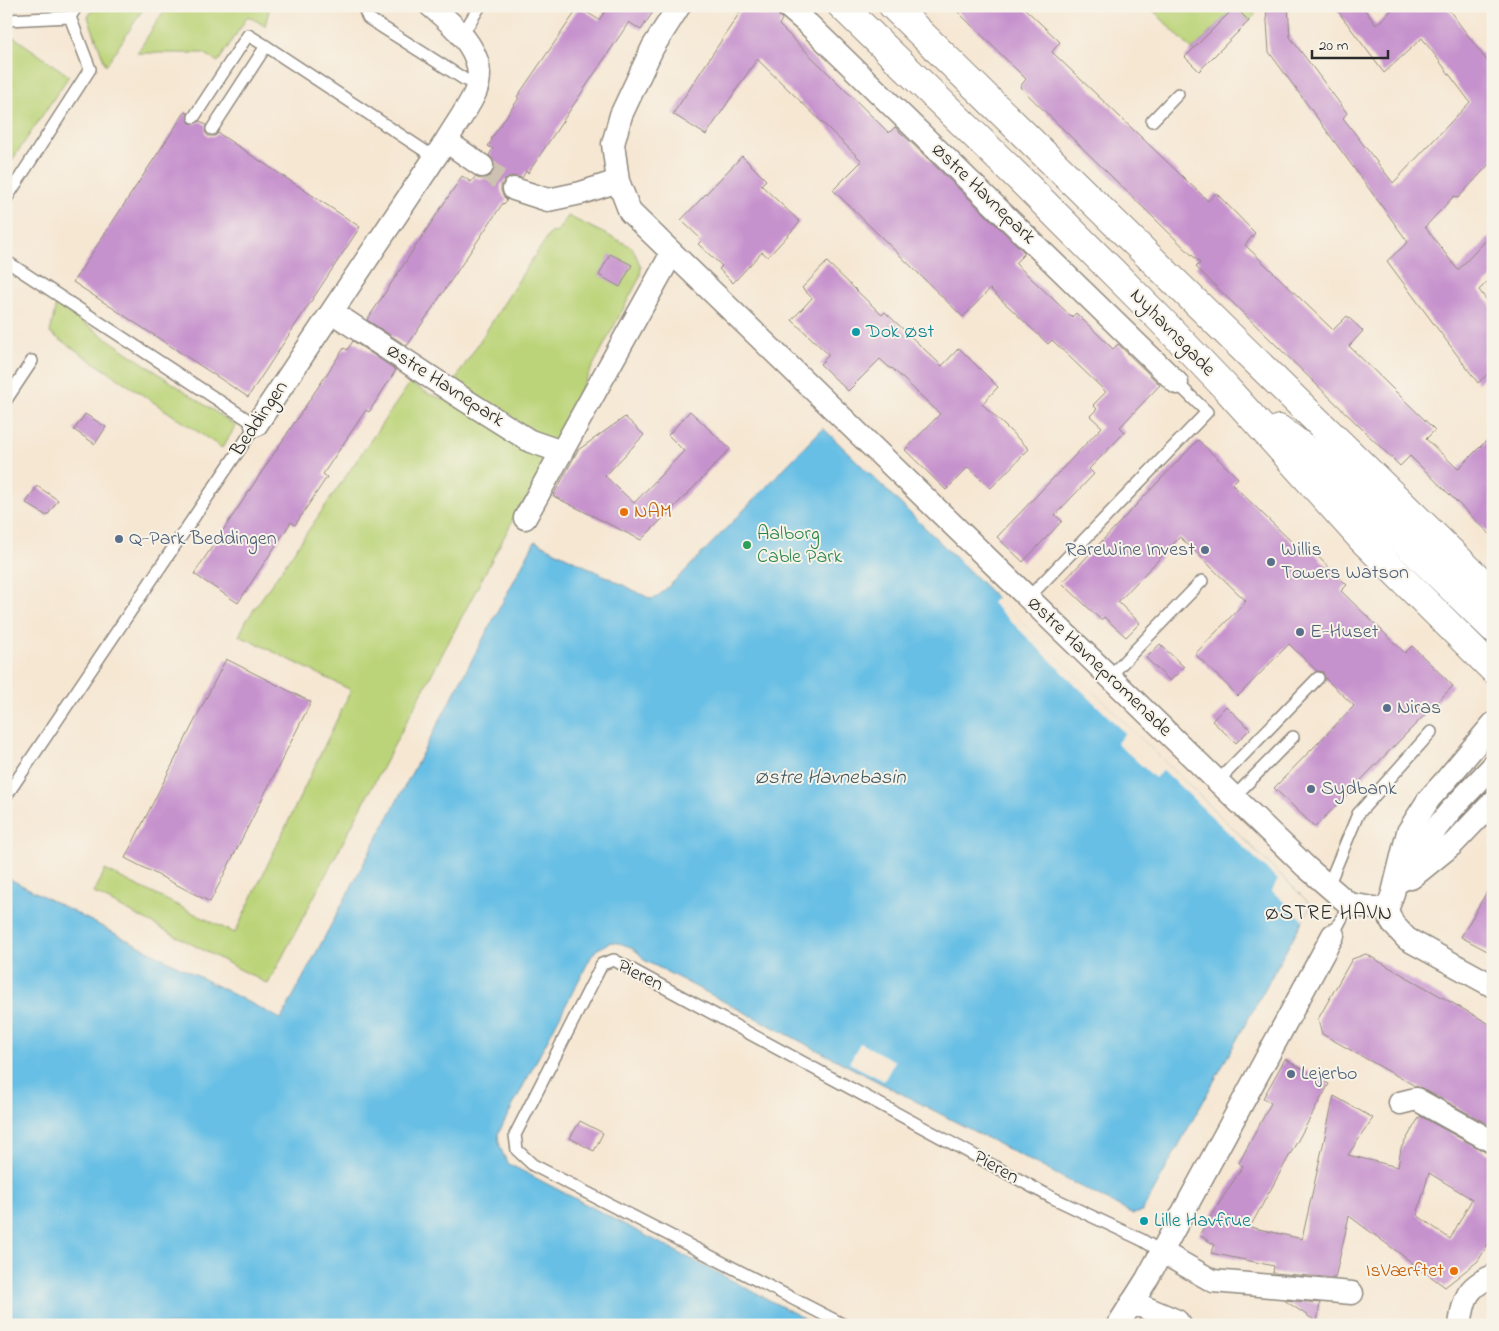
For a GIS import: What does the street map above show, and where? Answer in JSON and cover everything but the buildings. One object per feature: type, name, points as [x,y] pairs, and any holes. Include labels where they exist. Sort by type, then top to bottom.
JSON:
[{"type":"street","points":[[525,518],[672,253],[630,212],[618,181],[613,144],[621,115],[653,47],[679,6]]},
{"type":"street","name":"Østre Havnepark","points":[[787,6],[808,24],[1178,383]]},
{"type":"street","name":"Nyhavnsgade","points":[[842,6],[1020,179],[1161,320],[1226,388],[1361,538],[1493,669]]},
{"type":"street","name":"Nyhavnsgade","points":[[893,6],[1493,593]]},
{"type":"street","name":"Beddingen","points":[[256,425],[475,94],[479,73],[471,48],[462,35],[436,8]]},
{"type":"street","points":[[440,149],[482,166]]},
{"type":"street","points":[[514,189],[548,200],[582,193],[618,181]]},
{"type":"street","name":"Østre Havnepromenade","points":[[672,253],[1217,782],[1306,867],[1349,904]]},
{"type":"street","name":"Østre Havnepark","points":[[332,312],[450,391],[530,441],[562,452]]},
{"type":"street","points":[[1226,388],[1323,462],[1493,628]]},
{"type":"street","points":[[1493,724],[1429,799],[1408,832],[1390,902],[1393,924],[1406,939],[1493,986]]},
{"type":"street","points":[[1390,902],[1438,826],[1491,768]]},
{"type":"street","points":[[1349,904],[1390,902],[1453,844],[1493,802]]},
{"type":"street","points":[[1118,1325],[1162,1252],[1332,935]]},
{"type":"street","points":[[1400,1103],[1416,1099],[1493,1142]]},
{"type":"street","points":[[1162,1252],[1213,1281],[1352,1293]]},
{"type":"street","points":[[1460,1325],[1464,1301],[1472,1288],[1493,1276]]},
{"type":"street","points":[[1132,1302],[1177,1320],[1180,1325]]},
{"type":"lane","points":[[70,17],[77,6]]},
{"type":"lane","points":[[363,6],[368,18],[464,79],[478,84]]},
{"type":"lane","points":[[462,35],[480,6]]},
{"type":"lane","points":[[7,22],[70,17]]},
{"type":"lane","points":[[6,199],[90,69],[70,17]]},
{"type":"lane","points":[[194,117],[248,35],[440,149]]},
{"type":"lane","points":[[212,130],[266,46]]},
{"type":"lane","points":[[1152,121],[1178,94]]},
{"type":"lane","points":[[6,261],[256,425]]},
{"type":"lane","points":[[6,400],[32,361]]},
{"type":"lane","points":[[1028,598],[1207,412],[1178,383]]},
{"type":"lane","name":"Beddingen","points":[[6,796],[256,425]]},
{"type":"lane","points":[[1109,677],[1202,582]]},
{"type":"lane","points":[[1217,782],[1318,678]]},
{"type":"lane","points":[[1328,886],[1358,814],[1431,732]]},
{"type":"lane","points":[[1234,797],[1292,737]]},
{"type":"lane","points":[[1332,935],[1349,904]]},
{"type":"lane","name":"Pieren","points":[[844,1325],[533,1165],[517,1150],[515,1134],[602,964],[614,960],[1051,1197],[1142,1240],[1162,1252]]},
{"type":"green space","points":[[95,6],[145,6],[106,66],[88,17]]},
{"type":"green space","points":[[167,6],[270,6],[265,26],[248,16],[218,62],[204,53],[137,53]]},
{"type":"green space","points":[[1149,6],[1254,6],[1255,15],[1249,21],[1235,7],[1192,50]]},
{"type":"green space","points":[[14,37],[69,76],[6,169],[6,48]]},
{"type":"green space","points":[[568,216],[632,247],[641,267],[640,277],[568,413],[539,477],[514,518],[268,984],[94,893],[105,870],[235,933],[351,690],[239,636],[246,621],[410,383],[429,394],[443,399],[525,270],[551,232],[556,233]]},
{"type":"green space","points":[[56,304],[236,426],[222,448],[50,333]]},
{"type":"water","name":"Østre Havnebasin","points":[[823,428],[1311,905],[1142,1212],[1133,1214],[644,960],[642,956],[629,947],[613,942],[597,949],[591,957],[498,1134],[504,1157],[509,1164],[817,1325],[6,1325],[6,877],[281,1019],[535,541],[651,599],[657,597],[684,572]]},
{"type":"pier","points":[[997,597],[1311,905],[1303,920],[1272,891],[1278,880],[1163,770],[1155,778],[1117,743],[1125,733],[992,603]]},
{"type":"pier","points":[[860,1043],[895,1061],[884,1081],[849,1063]]},
{"type":"tunnel","points":[[482,166],[514,189]]},
{"type":"place","name":"Dok Øst","points":[[856,332]]},
{"type":"place","name":"NAM","points":[[624,512]]},
{"type":"place","name":"Q-Park Beddingen","points":[[119,539]]},
{"type":"place","name":"Aalborg Cable Park","points":[[747,545]]},
{"type":"place","name":"RareWine Invest","points":[[1205,550]]},
{"type":"place","name":"Willis Towers Watson","points":[[1271,562]]},
{"type":"place","name":"E-Huset","points":[[1300,632]]},
{"type":"place","name":"Niras","points":[[1387,708]]},
{"type":"place","name":"Sydbank","points":[[1311,789]]},
{"type":"place","name":"Lejerbo","points":[[1291,1074]]},
{"type":"place","name":"Lille Havfrue","points":[[1144,1221]]},
{"type":"place","name":"IsVærftet","points":[[1454,1271]]},
{"type":"district","name":"ØSTRE HAVN","points":[[1329,914]]}]
